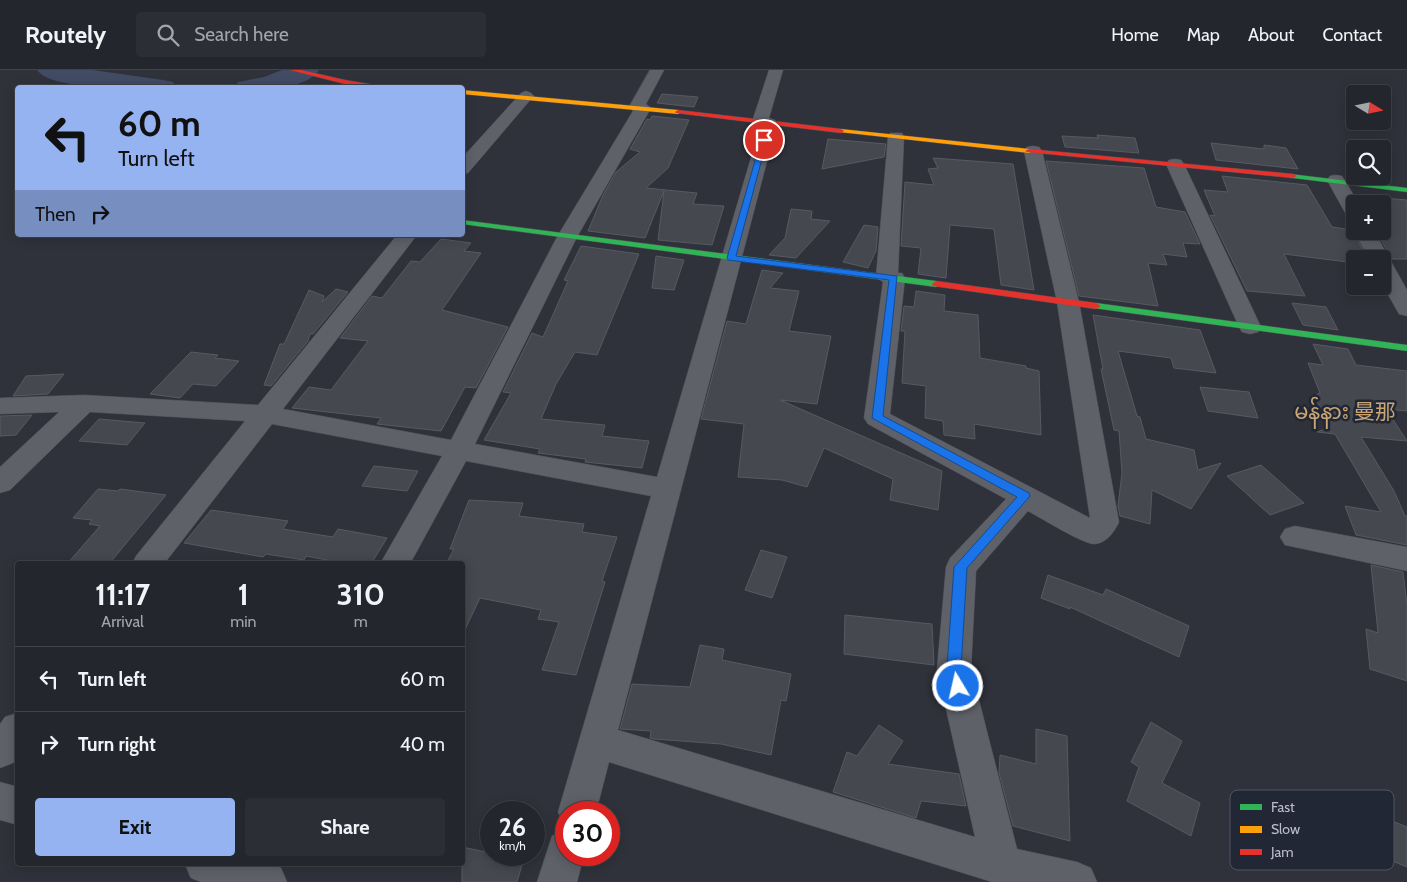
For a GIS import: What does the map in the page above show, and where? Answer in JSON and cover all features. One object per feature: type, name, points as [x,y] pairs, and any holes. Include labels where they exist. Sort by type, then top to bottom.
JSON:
[{"type":"street","points":[[293,70],[312,76],[368,85]]},
{"type":"street","points":[[397,561],[459,450],[567,237],[640,107],[657,70]]},
{"type":"street","points":[[580,801],[731,258],[776,70]]},
{"type":"street","points":[[465,92],[640,107],[896,137],[1336,180],[1407,190]]},
{"type":"street","points":[[465,167],[526,96]]},
{"type":"street","points":[[896,137],[890,278],[877,418],[1094,533],[1105,522],[1068,302],[1033,151]]},
{"type":"street","points":[[1175,164],[1250,327]]},
{"type":"street","points":[[1336,180],[1346,198]]},
{"type":"street","points":[[465,222],[1407,348]]},
{"type":"street","points":[[149,561],[405,237]]},
{"type":"street","points":[[1391,280],[1407,309]]},
{"type":"street","points":[[0,406],[84,403],[264,414],[667,489]]},
{"type":"street","points":[[0,483],[84,403]]},
{"type":"street","points":[[1001,866],[954,668],[960,567],[1025,496]]},
{"type":"street","points":[[1295,537],[1407,559]]},
{"type":"street","points":[[0,751],[15,732]]},
{"type":"street","points":[[597,741],[1001,866],[1075,882]]},
{"type":"street","points":[[0,800],[15,805]]},
{"type":"street","points":[[557,882],[562,866]]},
{"type":"street","points":[[218,870],[267,882]]},
{"type":"building","points":[[662,94],[698,97],[694,107],[657,103]]},
{"type":"building","points":[[652,116],[689,120],[668,168],[646,188],[697,193],[693,204],[724,206],[712,245],[658,240],[664,191],[645,238],[588,231],[603,195],[616,172],[640,152],[630,149],[647,119],[650,120]]},
{"type":"building","points":[[1097,135],[1135,138],[1139,153],[1065,147],[1062,136],[1098,138]]},
{"type":"building","points":[[828,139],[886,144],[884,157],[822,169]]},
{"type":"building","points":[[1211,143],[1264,149],[1264,145],[1286,148],[1298,169],[1216,160]]},
{"type":"building","points":[[933,158],[1013,164],[1034,290],[1001,285],[994,229],[950,225],[946,278],[918,274],[921,248],[901,246],[905,182],[934,185],[928,169],[938,168]]},
{"type":"building","points":[[1046,161],[1144,168],[1156,207],[1185,212],[1200,244],[1183,243],[1187,257],[1163,254],[1167,265],[1148,263],[1158,306],[1079,296]]},
{"type":"building","points":[[1222,176],[1307,185],[1332,227],[1346,229],[1346,240],[1358,240],[1363,250],[1346,250],[1346,262],[1284,254],[1305,296],[1247,291],[1210,215],[1215,216],[1204,190],[1228,192]]},
{"type":"building","points":[[1391,199],[1407,200],[1407,259],[1392,259],[1391,250],[1387,250],[1381,240],[1391,240]]},
{"type":"building","points":[[791,209],[812,211],[811,219],[830,221],[796,258],[769,255],[785,238]]},
{"type":"building","points":[[864,225],[878,227],[876,251],[868,268],[843,262]]},
{"type":"building","points":[[441,239],[471,243],[464,251],[481,253],[442,310],[508,327],[476,388],[465,387],[441,431],[377,424],[381,418],[292,408],[309,387],[331,390],[368,341],[340,338],[372,296],[382,298],[411,261],[420,262]]},
{"type":"building","points":[[581,246],[639,254],[597,355],[575,352],[556,384],[541,419],[605,425],[602,436],[649,441],[642,468],[585,462],[586,459],[538,453],[540,449],[484,440],[511,393],[503,392],[532,333],[543,337],[568,281],[564,280]]},
{"type":"building","points":[[656,256],[684,260],[674,290],[652,288]]},
{"type":"building","points":[[762,270],[783,273],[770,288],[799,291],[789,331],[831,336],[817,404],[780,400],[942,471],[938,510],[890,500],[893,479],[824,448],[807,487],[782,480],[738,477],[744,424],[701,419],[727,321],[746,324]]},
{"type":"building","points":[[336,289],[348,292],[313,334],[310,334],[308,341],[271,386],[264,385],[280,344],[284,344],[309,290],[324,296],[322,302]]},
{"type":"building","points":[[916,291],[945,295],[944,311],[978,315],[980,358],[1026,366],[1026,368],[1039,371],[1041,435],[974,424],[975,439],[944,435],[943,421],[925,418],[926,386],[902,383],[905,331],[901,331],[904,306],[914,307]]},
{"type":"building","points":[[1292,303],[1326,307],[1338,330],[1303,325]]},
{"type":"building","points":[[1093,315],[1200,330],[1216,373],[1174,368],[1171,358],[1118,351],[1137,416],[1140,417],[1146,439],[1194,450],[1198,470],[1221,463],[1191,509],[1152,490],[1150,524],[1120,516],[1118,506],[1122,473],[1119,431],[1114,430],[1101,369],[1103,369]]},
{"type":"building","points":[[1313,344],[1348,349],[1356,365],[1407,371],[1407,411],[1386,409],[1407,441],[1361,437],[1394,491],[1405,516],[1407,516],[1407,545],[1356,535],[1345,506],[1381,512],[1335,434],[1317,432],[1331,427],[1314,396],[1320,393],[1308,363],[1323,365]]},
{"type":"building","points":[[191,352],[218,355],[215,358],[239,361],[216,386],[193,384],[180,398],[150,394]]},
{"type":"building","points":[[64,374],[48,394],[13,396],[26,376]]},
{"type":"building","points":[[1200,387],[1249,392],[1258,418],[1208,411]]},
{"type":"building","points":[[32,415],[16,435],[0,436],[0,416]]},
{"type":"building","points":[[99,419],[145,423],[127,445],[79,441]]},
{"type":"building","points":[[1261,465],[1304,503],[1270,515],[1227,476]]},
{"type":"building","points":[[374,466],[418,471],[407,491],[362,486]]},
{"type":"building","points":[[98,489],[118,491],[120,489],[166,495],[111,561],[70,561],[100,526],[89,524],[92,520],[73,518]]},
{"type":"building","points":[[469,500],[523,503],[519,516],[584,524],[582,532],[617,537],[602,581],[605,582],[576,675],[542,670],[559,622],[538,619],[541,610],[480,598],[465,630],[465,561],[448,561],[454,549],[450,549]]},
{"type":"building","points":[[211,510],[288,521],[283,529],[333,537],[338,529],[387,538],[373,561],[332,561],[306,556],[304,560],[266,554],[263,557],[184,543]]},
{"type":"building","points":[[761,550],[787,557],[772,598],[745,590]]},
{"type":"building","points":[[1371,565],[1403,572],[1407,605],[1407,681],[1370,669],[1366,629],[1378,633]]},
{"type":"building","points":[[1048,575],[1103,595],[1106,589],[1189,626],[1179,657],[1070,607],[1070,609],[1041,598]]},
{"type":"building","points":[[845,615],[932,624],[934,665],[844,654]]},
{"type":"building","points":[[700,645],[724,649],[722,660],[791,674],[786,701],[781,700],[771,755],[721,744],[654,739],[650,738],[651,731],[620,729],[632,684],[690,687]]},
{"type":"building","points":[[1151,722],[1182,741],[1162,783],[1200,803],[1191,836],[1127,801],[1139,767],[1131,762]]},
{"type":"building","points":[[879,725],[903,741],[888,764],[959,774],[966,806],[921,801],[916,818],[833,792],[847,752],[857,756]]},
{"type":"building","points":[[1036,729],[1067,736],[1070,841],[1013,826],[999,773],[1000,755],[1036,764]]},
{"type":"building","points":[[1394,822],[1407,827],[1407,867],[1394,862]]},
{"type":"building","points":[[465,848],[480,851],[480,866],[522,866],[517,882],[462,882],[462,866],[465,866]]},
{"type":"waterway","points":[[50,70],[63,74],[142,85]]},
{"type":"waterway","points":[[264,85],[306,70]]},
{"type":"traffic: fast","points":[[1293,176],[1407,190]]},
{"type":"traffic: fast","points":[[465,222],[936,284]]},
{"type":"traffic: fast","points":[[1096,306],[1407,348]]},
{"type":"traffic: slow","points":[[465,92],[678,112]]},
{"type":"traffic: slow","points":[[841,131],[1029,151]]},
{"type":"traffic: jam","points":[[293,70],[345,82],[368,85]]},
{"type":"traffic: jam","points":[[678,112],[841,131]]},
{"type":"traffic: jam","points":[[1029,151],[1293,176]]},
{"type":"traffic: jam","points":[[936,284],[1096,306]]},
{"type":"district","name":"မန်နား 曼那","points":[[1345,412]]},
{"type":"route","points":[[764,140],[731,258],[894,278],[877,418],[1025,496],[960,567],[954,668],[958,686]]}]
